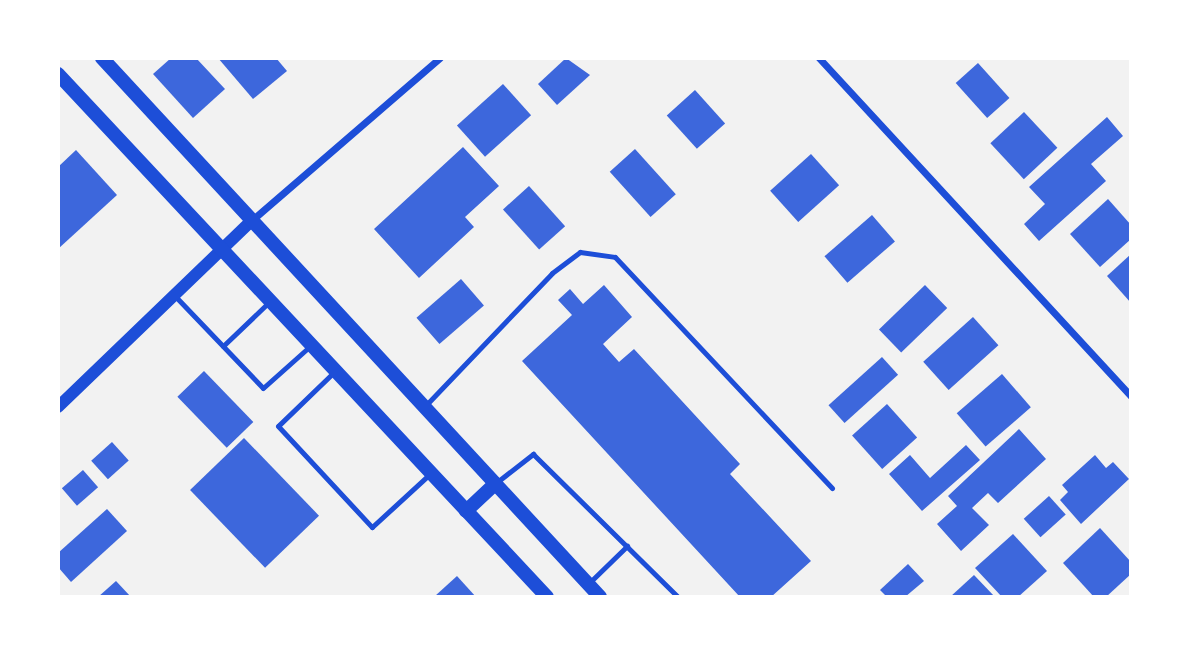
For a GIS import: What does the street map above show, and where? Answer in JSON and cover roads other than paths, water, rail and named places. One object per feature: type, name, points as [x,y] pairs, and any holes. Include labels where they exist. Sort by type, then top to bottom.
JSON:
[{"type":"main road","points":[[102,58],[600,597]]},
{"type":"main road","points":[[58,74],[547,597]]},
{"type":"main road","points":[[467,511],[495,484]]},
{"type":"street","points":[[58,407],[251,221],[440,58]]},
{"type":"street","points":[[819,58],[1131,396]]},
{"type":"lane","points":[[424,407],[552,273],[580,253],[615,257],[832,488]]},
{"type":"lane","points":[[175,295],[263,388],[311,345]]},
{"type":"lane","points":[[223,346],[271,301]]},
{"type":"lane","points":[[336,370],[278,426],[372,527],[431,473]]},
{"type":"lane","points":[[495,484],[533,454],[678,597]]},
{"type":"lane","points":[[588,584],[627,546]]}]
